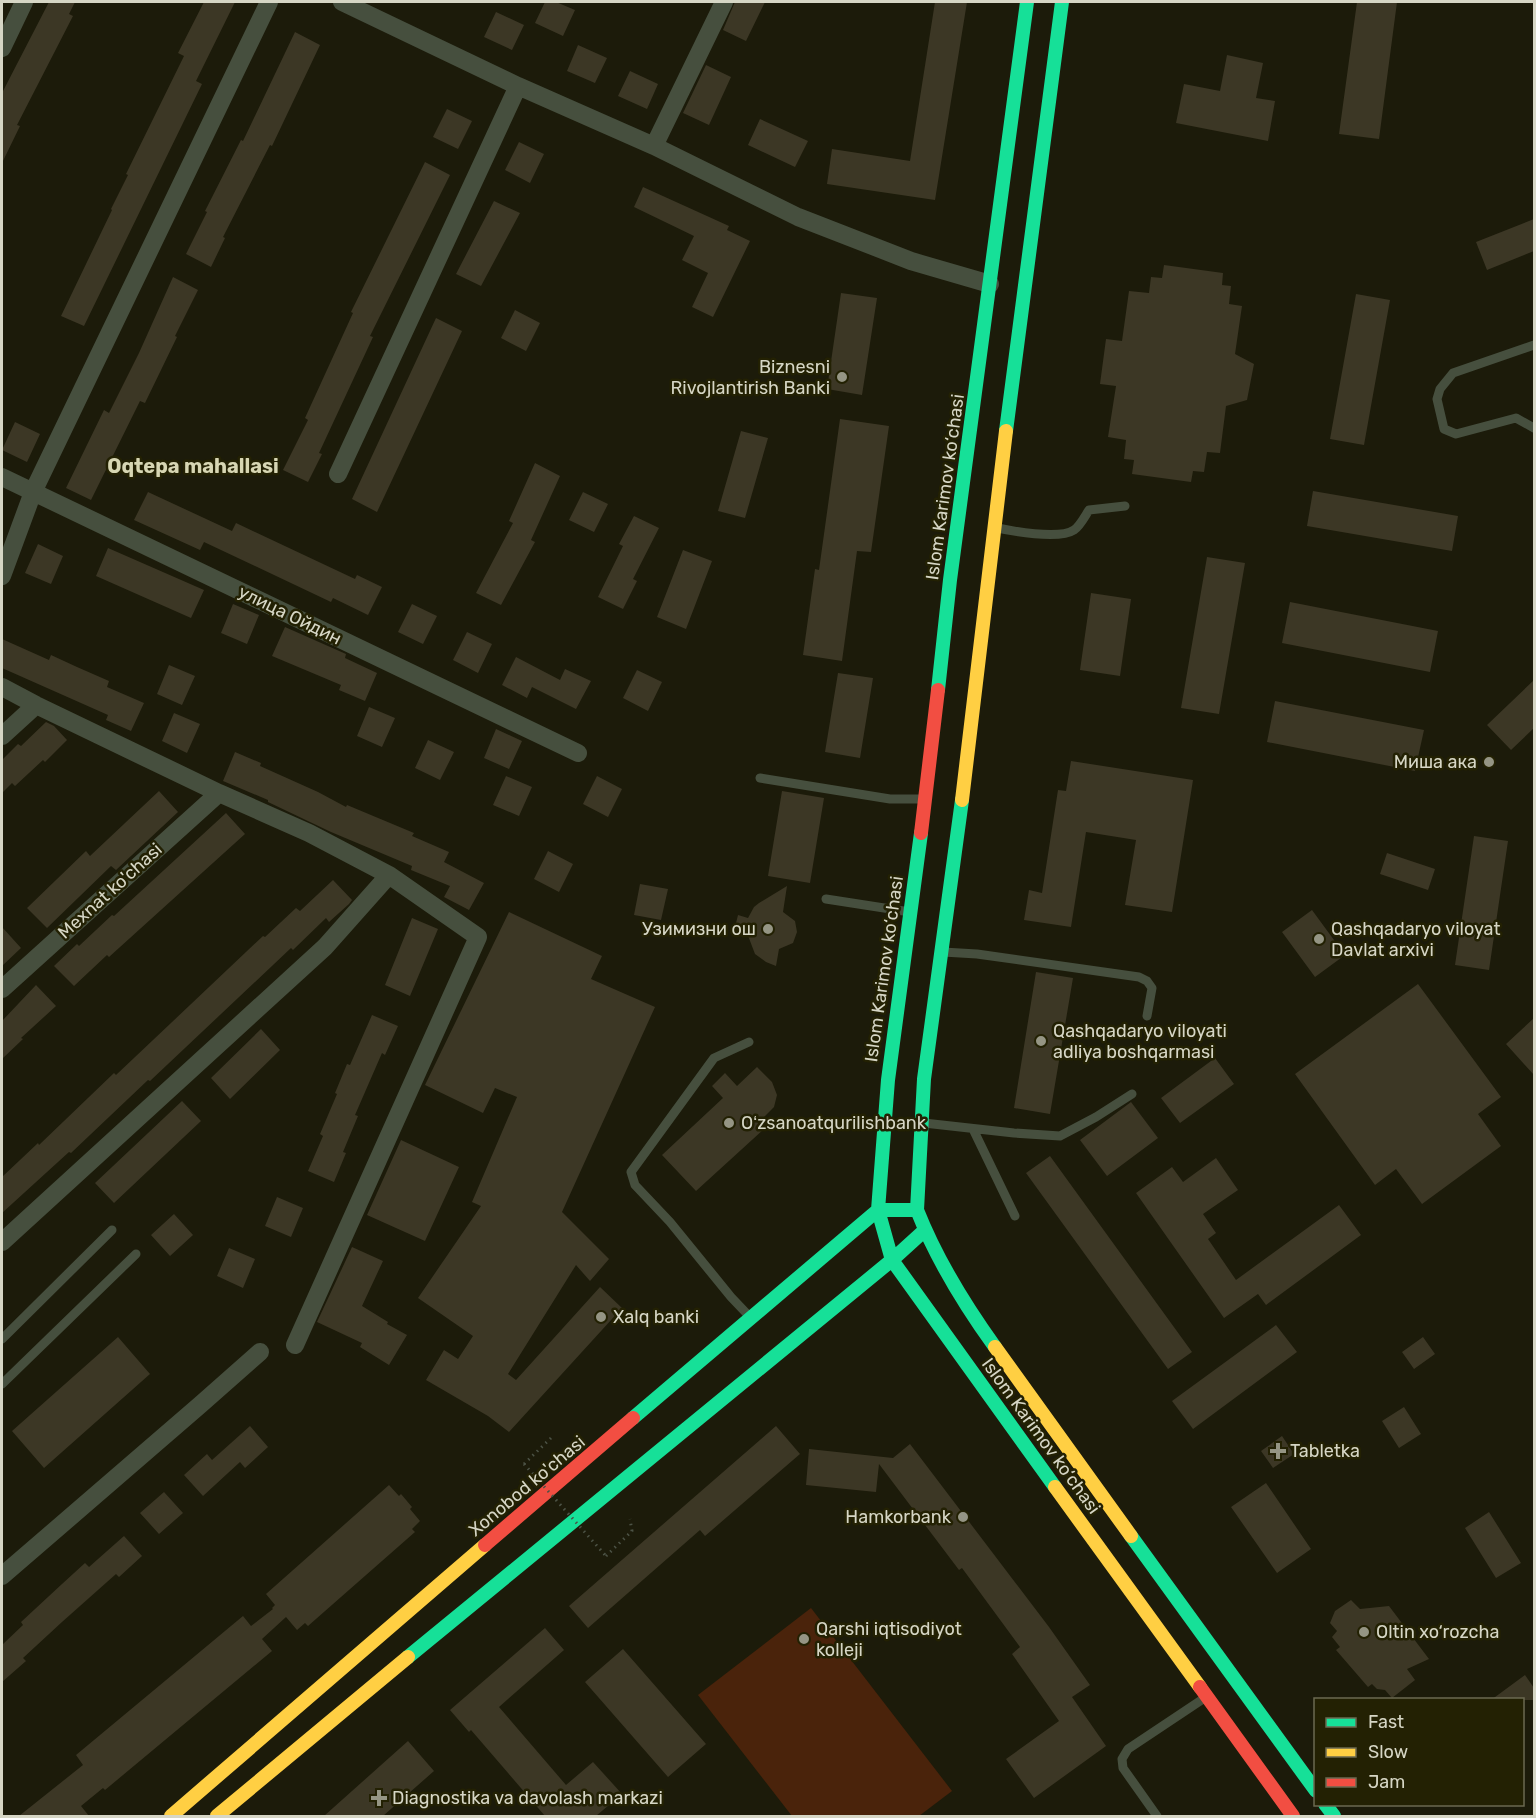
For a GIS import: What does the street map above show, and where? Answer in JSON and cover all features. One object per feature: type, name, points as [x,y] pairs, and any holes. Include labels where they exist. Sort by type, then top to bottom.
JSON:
[{"type":"main road","name":"Islom Karimov ko‘chasi","points":[[1027,2],[950,580],[939,764],[925,799],[888,1080],[878,1210],[892,1260],[1293,1816]]},
{"type":"main road","name":"Islom Karimov ko‘chasi","points":[[1062,2],[993,527],[966,766],[924,1079],[917,1210],[925,1230],[969,1311],[1314,1788]]},
{"type":"main road","points":[[939,764],[966,766]]},
{"type":"main road","points":[[878,1210],[917,1210]]},
{"type":"main road","name":"Xonobod ko'chasi","points":[[171,1816],[526,1509],[878,1210]]},
{"type":"main road","points":[[217,1816],[892,1260],[925,1230]]},
{"type":"street","points":[[2,48],[24,2]]},
{"type":"street","points":[[2,576],[33,492],[269,2]]},
{"type":"street","points":[[342,2],[519,86],[654,146],[798,217],[911,261],[990,284]]},
{"type":"street","points":[[654,146],[724,2]]},
{"type":"street","points":[[339,474],[519,86]]},
{"type":"street","name":"улица Ойдин","points":[[2,477],[578,753]]},
{"type":"street","points":[[2,687],[219,793],[309,833],[389,875],[478,937],[295,1346]]},
{"type":"street","points":[[2,736],[36,705]]},
{"type":"street","name":"Mexnat ko'chasi","points":[[2,989],[219,793]]},
{"type":"street","points":[[2,1242],[325,946],[389,875]]},
{"type":"street","points":[[2,1576],[260,1352]]},
{"type":"lane","points":[[1534,345],[1452,373],[1440,389],[1437,399],[1444,429],[1456,434],[1516,418],[1534,428]]},
{"type":"lane","points":[[993,527],[1026,534],[1062,533],[1074,530],[1089,510],[1125,506]]},
{"type":"lane","points":[[759,778],[891,799],[925,799]]},
{"type":"lane","points":[[826,899],[910,912]]},
{"type":"lane","points":[[941,952],[976,954],[1139,977],[1147,981],[1152,988],[1147,1016]]},
{"type":"lane","points":[[749,1042],[714,1058],[631,1172],[635,1185],[670,1222],[731,1297],[752,1319]]},
{"type":"lane","points":[[921,1123],[1060,1136],[1096,1117],[1131,1094]]},
{"type":"lane","points":[[973,1129],[1015,1216]]},
{"type":"lane","points":[[2,1339],[112,1230]]},
{"type":"lane","points":[[2,1384],[136,1254]]},
{"type":"lane","points":[[1157,1816],[1123,1768],[1122,1759],[1128,1749],[1206,1697]]},
{"type":"path","points":[[552,1437],[524,1464],[606,1556],[632,1531],[630,1519]]},
{"type":"shaded area","points":[[811,1608],[952,1791],[919,1816],[792,1816],[698,1695]]},
{"type":"building","points":[[49,2],[75,2],[69,14],[73,16],[17,125],[20,126],[2,163],[2,93]]},
{"type":"building","points":[[204,2],[235,2],[196,81],[202,84],[84,326],[61,316],[112,210],[128,175],[126,174],[184,56],[178,53]]},
{"type":"building","points":[[545,2],[556,2],[575,10],[563,36],[535,23]]},
{"type":"building","points":[[735,2],[765,2],[746,41],[723,30]]},
{"type":"building","points":[[935,2],[967,2],[935,200],[827,184],[832,149],[910,161]]},
{"type":"building","points":[[1357,2],[1397,2],[1379,139],[1339,134]]},
{"type":"building","points":[[496,12],[524,25],[512,50],[484,37]]},
{"type":"building","points":[[295,32],[320,45],[272,146],[270,145],[223,237],[225,238],[211,267],[186,254],[207,212],[205,211],[241,140],[243,141]]},
{"type":"building","points":[[578,45],[607,58],[595,83],[567,71]]},
{"type":"building","points":[[1227,55],[1263,63],[1256,98],[1275,101],[1268,141],[1176,123],[1184,84],[1220,91]]},
{"type":"building","points":[[706,65],[731,77],[709,125],[683,113]]},
{"type":"building","points":[[630,71],[658,84],[647,109],[618,96]]},
{"type":"building","points":[[447,109],[472,121],[458,149],[433,137]]},
{"type":"building","points":[[760,119],[808,141],[795,167],[748,145]]},
{"type":"building","points":[[519,142],[544,154],[530,183],[505,170]]},
{"type":"building","points":[[425,162],[450,175],[370,336],[373,337],[319,453],[322,454],[308,482],[283,470],[308,420],[305,418],[353,313],[351,312]]},
{"type":"building","points":[[643,187],[729,226],[727,230],[750,241],[713,317],[692,307],[708,273],[682,260],[694,236],[634,207]]},
{"type":"building","points":[[494,201],[520,213],[481,286],[456,274]]},
{"type":"building","points":[[1534,219],[1534,251],[1487,270],[1476,242]]},
{"type":"building","points":[[1164,265],[1223,273],[1222,285],[1231,286],[1229,304],[1242,306],[1235,354],[1254,364],[1247,400],[1226,406],[1220,453],[1207,452],[1204,472],[1193,471],[1191,482],[1132,474],[1134,460],[1124,459],[1126,440],[1108,437],[1116,386],[1100,384],[1106,339],[1122,341],[1129,291],[1149,293],[1151,277],[1162,278]]},
{"type":"building","points":[[173,277],[198,290],[145,403],[140,401],[91,500],[66,488],[104,410],[109,413]]},
{"type":"building","points":[[841,293],[877,298],[862,395],[827,389]]},
{"type":"building","points":[[1356,294],[1390,300],[1364,445],[1330,439]]},
{"type":"building","points":[[515,310],[540,323],[526,351],[501,338]]},
{"type":"building","points":[[436,318],[462,331],[377,512],[352,499]]},
{"type":"building","points":[[840,419],[889,426],[871,552],[857,551],[842,661],[803,655],[815,569],[819,570]]},
{"type":"building","points":[[15,422],[40,434],[27,462],[2,450]]},
{"type":"building","points":[[741,431],[768,438],[745,518],[718,511]]},
{"type":"building","points":[[535,463],[560,476],[531,540],[535,542],[501,605],[476,593],[513,523],[509,521]]},
{"type":"building","points":[[1313,491],[1458,516],[1452,551],[1307,526]]},
{"type":"building","points":[[148,492],[232,531],[236,523],[355,579],[357,575],[382,587],[368,615],[333,598],[331,602],[204,542],[200,550],[134,520]]},
{"type":"building","points":[[583,492],[608,504],[594,532],[569,520]]},
{"type":"building","points":[[634,516],[659,528],[633,579],[637,581],[623,609],[598,597],[623,546],[619,544]]},
{"type":"building","points":[[38,544],[63,556],[51,584],[25,573]]},
{"type":"building","points":[[108,548],[204,590],[191,618],[96,576]]},
{"type":"building","points":[[683,550],[712,561],[686,629],[657,617]]},
{"type":"building","points":[[1207,557],[1245,563],[1219,714],[1181,708]]},
{"type":"building","points":[[1091,593],[1131,599],[1120,676],[1080,670]]},
{"type":"building","points":[[1290,602],[1438,631],[1430,672],[1282,643]]},
{"type":"building","points":[[233,604],[259,615],[247,644],[221,633]]},
{"type":"building","points":[[412,604],[437,616],[423,644],[398,632]]},
{"type":"building","points":[[285,627],[346,654],[345,658],[377,673],[365,701],[339,690],[341,685],[272,656]]},
{"type":"building","points":[[467,632],[492,644],[478,673],[453,660]]},
{"type":"building","points":[[2,639],[49,660],[51,655],[109,681],[107,687],[144,703],[131,731],[106,720],[108,715],[2,668]]},
{"type":"building","points":[[516,657],[560,680],[565,669],[591,681],[576,709],[532,687],[527,698],[502,685]]},
{"type":"building","points":[[169,665],[195,676],[182,705],[157,694]]},
{"type":"building","points":[[637,670],[662,682],[648,711],[623,698]]},
{"type":"building","points":[[838,673],[873,678],[860,758],[825,752]]},
{"type":"building","points":[[1534,680],[1534,728],[1511,750],[1487,725]]},
{"type":"building","points":[[1275,701],[1424,730],[1415,771],[1267,742]]},
{"type":"building","points":[[369,707],[395,718],[382,747],[357,736]]},
{"type":"building","points":[[174,713],[200,724],[187,753],[162,741]]},
{"type":"building","points":[[46,722],[54,726],[67,740],[45,762],[43,760],[15,786],[12,783],[2,793],[2,760],[18,744],[21,746]]},
{"type":"building","points":[[496,729],[522,741],[509,769],[484,758]]},
{"type":"building","points":[[428,740],[454,752],[440,780],[415,768]]},
{"type":"building","points":[[235,752],[346,807],[347,805],[414,833],[412,836],[449,852],[444,862],[484,883],[469,910],[444,897],[450,886],[411,870],[412,866],[331,832],[268,800],[223,781]]},
{"type":"building","points":[[1071,761],[1193,780],[1172,912],[1125,905],[1136,840],[1086,832],[1071,927],[1024,920],[1029,890],[1042,893],[1058,790],[1066,791]]},
{"type":"building","points":[[506,776],[532,787],[519,816],[493,805]]},
{"type":"building","points":[[597,776],[622,789],[608,817],[583,804]]},
{"type":"building","points":[[159,791],[178,812],[116,870],[111,866],[47,928],[27,908],[86,851],[90,856]]},
{"type":"building","points":[[782,791],[824,798],[810,883],[768,876]]},
{"type":"building","points":[[226,813],[245,834],[74,986],[54,966],[77,944],[79,946],[112,915],[114,916]]},
{"type":"building","points":[[1474,836],[1508,841],[1489,970],[1455,965]]},
{"type":"building","points":[[548,851],[573,864],[559,892],[534,879]]},
{"type":"building","points":[[1387,853],[1435,869],[1428,890],[1380,874]]},
{"type":"building","points":[[333,880],[352,900],[349,904],[329,922],[326,918],[293,950],[291,948],[150,1081],[148,1080],[71,1153],[69,1152],[2,1213],[2,1177],[114,1073],[116,1075],[263,936],[265,937],[296,908],[300,911]]},
{"type":"building","points":[[640,884],[668,889],[661,920],[634,915]]},
{"type":"building","name":"Узимизни ош","points":[[787,886],[783,912],[795,921],[797,932],[793,943],[779,949],[776,966],[755,954],[747,933],[735,927],[738,915],[748,918],[754,907]]},
{"type":"building","points":[[1312,910],[1345,955],[1315,977],[1282,932]]},
{"type":"building","points":[[509,912],[602,956],[591,979],[655,1007],[562,1212],[609,1259],[590,1281],[576,1265],[508,1374],[516,1380],[600,1287],[622,1308],[509,1432],[488,1416],[426,1380],[444,1350],[458,1359],[473,1336],[418,1298],[481,1206],[472,1202],[517,1097],[495,1088],[483,1113],[425,1085]]},
{"type":"building","points":[[412,918],[438,929],[410,996],[385,985]]},
{"type":"building","points":[[2,927],[21,948],[2,966]]},
{"type":"building","points":[[1036,972],[1073,978],[1050,1114],[1014,1108]]},
{"type":"building","points":[[1418,984],[1501,1097],[1478,1114],[1501,1146],[1422,1204],[1396,1169],[1375,1185],[1295,1074]]},
{"type":"building","points":[[36,985],[56,1006],[2,1059],[2,1021]]},
{"type":"building","points":[[372,1015],[398,1026],[385,1055],[382,1053],[355,1115],[358,1116],[334,1182],[308,1171],[323,1136],[320,1134],[337,1094],[335,1093]]},
{"type":"building","points":[[1534,1018],[1534,1075],[1506,1044]]},
{"type":"building","points":[[261,1029],[280,1050],[230,1099],[211,1078]]},
{"type":"building","points":[[1215,1058],[1234,1084],[1180,1123],[1161,1098]]},
{"type":"building","name":"Oʻzsanoatqurilishbank","points":[[757,1067],[772,1082],[777,1095],[774,1107],[763,1118],[764,1129],[696,1191],[662,1155],[723,1098],[712,1086],[725,1073],[737,1086]]},
{"type":"building","points":[[182,1101],[201,1121],[114,1203],[95,1183]]},
{"type":"building","points":[[1131,1102],[1158,1138],[1107,1176],[1080,1140]]},
{"type":"building","points":[[401,1140],[459,1167],[425,1241],[367,1215]]},
{"type":"building","points":[[1050,1156],[1192,1352],[1168,1369],[1026,1173]]},
{"type":"building","points":[[1216,1158],[1238,1190],[1203,1214],[1216,1233],[1208,1239],[1236,1280],[1339,1205],[1361,1235],[1266,1305],[1258,1294],[1224,1318],[1136,1193],[1172,1167],[1183,1182]]},
{"type":"building","points":[[277,1197],[303,1208],[291,1237],[265,1226]]},
{"type":"building","points":[[174,1214],[193,1235],[170,1256],[151,1235]]},
{"type":"building","points":[[352,1247],[383,1261],[362,1306],[407,1335],[389,1365],[360,1347],[362,1343],[317,1322]]},
{"type":"building","points":[[229,1248],[255,1259],[243,1288],[217,1276]]},
{"type":"building","points":[[1276,1325],[1297,1352],[1193,1429],[1172,1401]]},
{"type":"building","points":[[118,1337],[150,1374],[44,1468],[12,1431]]},
{"type":"building","points":[[1423,1337],[1435,1354],[1414,1369],[1402,1352]]},
{"type":"building","points":[[1404,1407],[1421,1434],[1399,1448],[1382,1421]]},
{"type":"building","points":[[250,1426],[268,1447],[245,1468],[240,1462],[203,1496],[184,1475],[207,1454],[212,1460]]},
{"type":"building","points":[[776,1426],[800,1454],[705,1536],[700,1530],[588,1628],[569,1606]]},
{"type":"building","points":[[1282,1436],[1294,1454],[1273,1468],[1261,1451]]},
{"type":"building","points":[[910,1444],[1049,1627],[1090,1685],[1072,1697],[1106,1746],[1034,1798],[1006,1759],[1059,1721],[1012,1654],[1020,1647],[962,1568],[959,1570],[879,1464],[876,1492],[806,1485],[809,1449],[893,1458]]},
{"type":"building","points":[[1266,1483],[1311,1549],[1277,1573],[1231,1507]]},
{"type":"building","points":[[389,1485],[399,1496],[401,1494],[420,1521],[412,1529],[415,1532],[308,1626],[305,1623],[297,1630],[286,1617],[262,1639],[272,1651],[105,1790],[103,1788],[81,1806],[89,1816],[19,1816],[83,1765],[76,1755],[243,1616],[251,1626],[273,1609],[275,1605],[266,1594]]},
{"type":"building","points":[[164,1492],[183,1513],[159,1534],[140,1513]]},
{"type":"building","points":[[1489,1512],[1521,1563],[1496,1578],[1465,1528]]},
{"type":"building","points":[[124,1536],[142,1556],[119,1577],[116,1574],[62,1622],[23,1658],[26,1661],[2,1682],[2,1645],[23,1625],[21,1622],[85,1563],[89,1567]]},
{"type":"building","points":[[1351,1600],[1360,1609],[1389,1606],[1429,1659],[1407,1669],[1415,1680],[1392,1698],[1385,1690],[1377,1689],[1372,1684],[1368,1687],[1336,1650],[1340,1647],[1332,1637],[1337,1631],[1330,1623],[1335,1611]]},
{"type":"building","points":[[545,1628],[564,1650],[499,1707],[566,1785],[593,1762],[622,1794],[596,1816],[545,1816],[471,1730],[469,1732],[450,1710]]},
{"type":"building","points":[[623,1649],[706,1744],[668,1777],[585,1682]]},
{"type":"building","points":[[1525,1675],[1534,1688],[1534,1700],[1494,1698]]},
{"type":"building","points":[[408,1741],[434,1771],[383,1816],[324,1816]]},
{"type":"traffic: fast","points":[[938,690],[950,580],[1027,2]]},
{"type":"traffic: fast","points":[[1006,431],[1062,2]]},
{"type":"traffic: fast","points":[[962,800],[924,1079],[917,1210],[952,1280],[995,1347]]},
{"type":"traffic: fast","points":[[921,833],[888,1080],[878,1210],[892,1260],[1055,1487]]},
{"type":"traffic: fast","points":[[633,1418],[878,1210],[917,1210]]},
{"type":"traffic: fast","points":[[408,1657],[892,1260],[925,1230]]},
{"type":"traffic: fast","points":[[1131,1536],[1314,1788]]},
{"type":"traffic: fast","points":[[1326,1806],[1334,1816]]},
{"type":"traffic: slow","points":[[962,800],[1006,431]]},
{"type":"traffic: slow","points":[[995,1347],[1131,1536]]},
{"type":"traffic: slow","points":[[1055,1487],[1200,1687]]},
{"type":"traffic: slow","points":[[171,1816],[485,1545]]},
{"type":"traffic: slow","points":[[217,1816],[408,1657]]},
{"type":"traffic: jam","points":[[921,833],[938,690]]},
{"type":"traffic: jam","points":[[485,1545],[633,1418]]},
{"type":"traffic: jam","points":[[1200,1687],[1293,1816]]},
{"type":"place","name":"Biznesni Rivojlantirish Banki","points":[[842,377]]},
{"type":"place","name":"Миша ака","points":[[1489,762]]},
{"type":"place","name":"Узимизни ош","points":[[768,929]]},
{"type":"place","name":"Qashqadaryo viloyat Davlat arxivi","points":[[1319,939]]},
{"type":"place","name":"Qashqadaryo viloyati adliya boshqarmasi","points":[[1041,1041]]},
{"type":"place","name":"Oʻzsanoatqurilishbank","points":[[729,1123]]},
{"type":"place","name":"Xalq banki","points":[[601,1317]]},
{"type":"place","name":"Tabletka","points":[[1278,1451]]},
{"type":"place","name":"Hamkorbank","points":[[963,1517]]},
{"type":"place","name":"Oltin xo‘rozcha","points":[[1364,1632]]},
{"type":"place","name":"Qarshi iqtisodiyot kolleji","points":[[804,1639]]},
{"type":"place","name":"Diagnostika va davolash markazi","points":[[379,1798]]},
{"type":"district","name":"Oqtepa mahallasi","points":[[193,466]]}]
